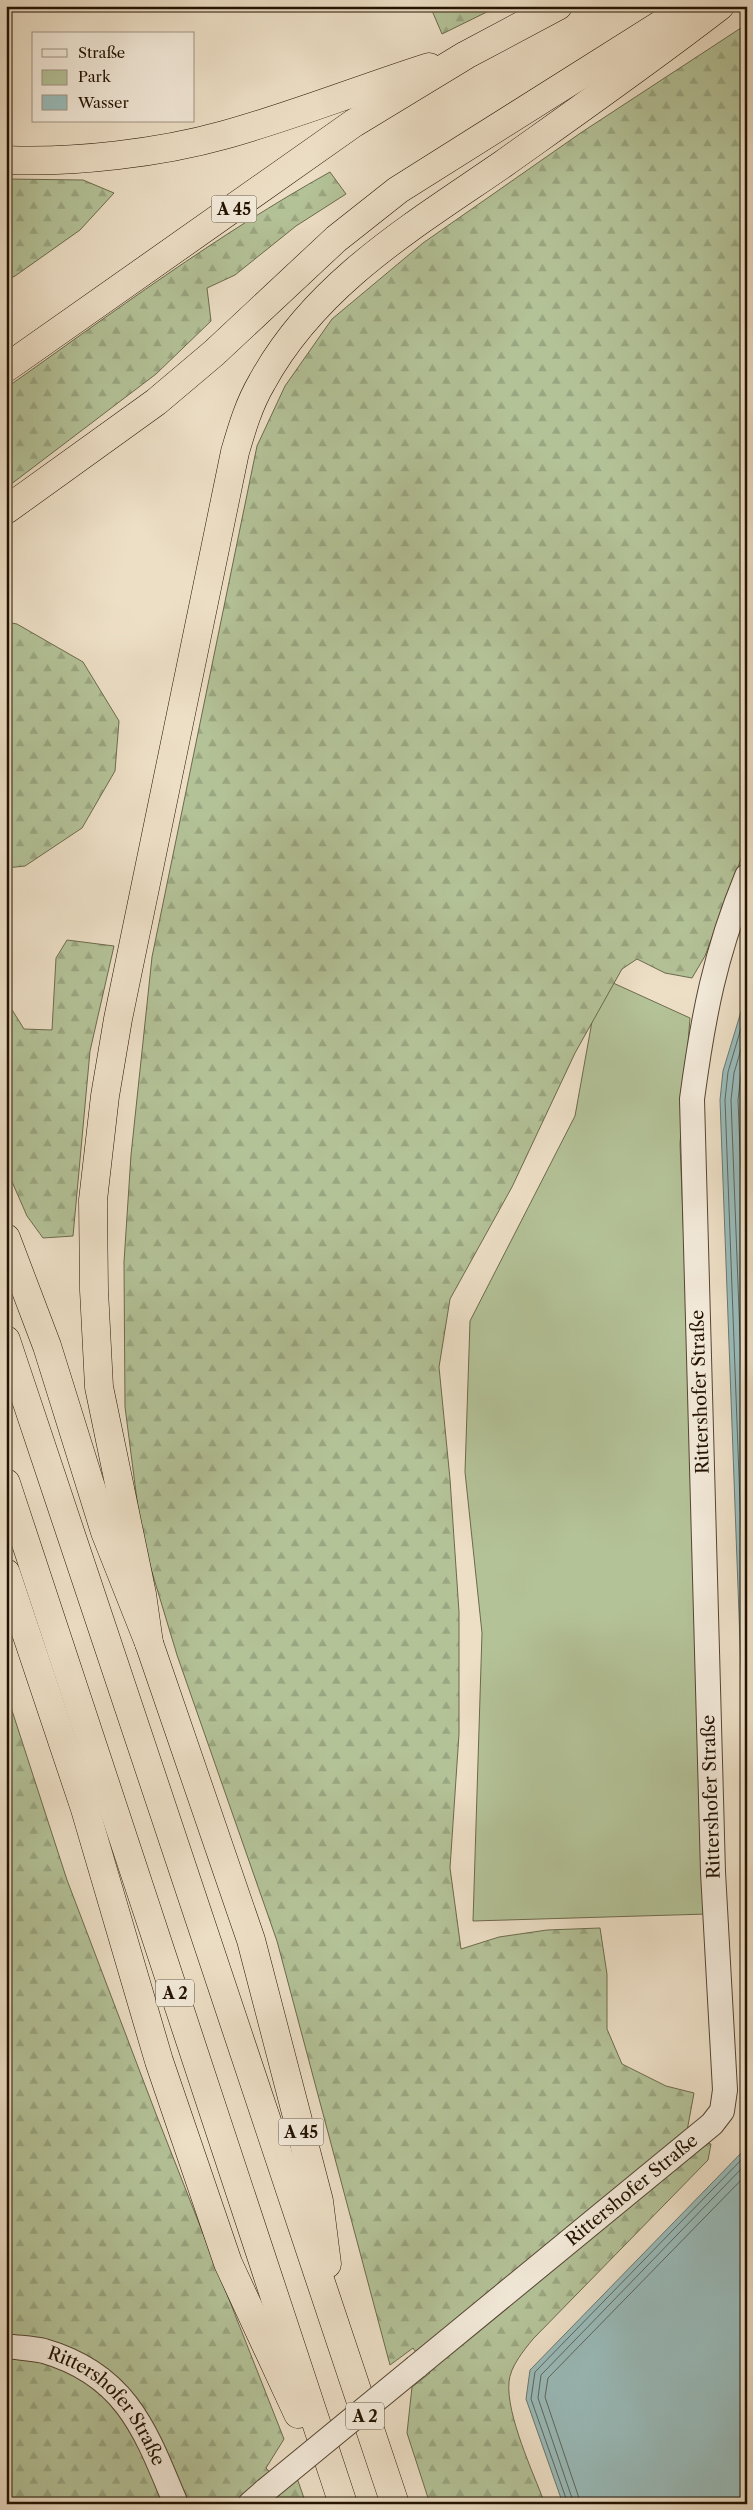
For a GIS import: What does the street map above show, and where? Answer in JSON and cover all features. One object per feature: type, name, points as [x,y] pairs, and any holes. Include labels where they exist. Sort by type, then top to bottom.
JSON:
[{"type":"highway","name":"A 45","points":[[6,368],[354,123],[466,55],[558,6]]},
{"type":"highway","points":[[6,510],[156,402],[214,353],[336,239],[398,190],[690,6]]},
{"type":"highway","points":[[148,1643],[142,1594],[99,1387],[94,1290],[93,1200],[105,1096],[120,1010],[231,471],[246,417],[261,383],[279,353],[302,323],[335,287],[396,238],[618,83],[720,6]]},
{"type":"highway","points":[[6,160],[90,157],[157,148],[222,136],[466,55]]},
{"type":"highway","points":[[6,1238],[47,1346],[105,1532],[148,1643]]},
{"type":"highway","name":"A 2","points":[[6,1340],[395,2504]]},
{"type":"highway","name":"A 2","points":[[6,1483],[342,2504]]},
{"type":"highway","points":[[6,1573],[86,1809],[159,2061],[228,2263],[342,2504]]},
{"type":"highway","name":"A 45","points":[[148,1643],[251,1940],[319,2202],[336,2328]]},
{"type":"street","name":"Rittershofer Straße","points":[[258,2497],[712,2124],[722,2111],[725,2090],[713,1872],[692,1099],[703,1020],[715,965],[732,911],[747,876]]},
{"type":"street","name":"Rittershofer Straße","points":[[6,2346],[44,2351],[87,2369],[119,2395],[146,2432],[176,2504]]},
{"type":"green space","points":[[430,6],[499,6],[442,34]]},
{"type":"green space","points":[[747,24],[747,843],[705,956],[692,978],[665,973],[637,959],[622,969],[575,1053],[512,1187],[450,1299],[439,1367],[450,1479],[459,1612],[459,1734],[450,1868],[461,1949],[499,1937],[547,1930],[600,1928],[607,1974],[607,2029],[622,2064],[666,2086],[694,2093],[687,2131],[695,2140],[711,2144],[708,2160],[533,2339],[512,2370],[509,2382],[509,2395],[516,2427],[545,2504],[430,2504],[407,2433],[412,2387],[430,2373],[413,2348],[390,2365],[277,1941],[177,1655],[142,1539],[125,1407],[124,1262],[131,1155],[152,957],[257,446],[285,386],[332,319],[423,243],[582,132]]},
{"type":"green space","points":[[330,172],[346,194],[296,226],[235,275],[207,288],[211,321],[156,374],[6,488],[6,388],[206,248]]},
{"type":"green space","points":[[6,179],[83,180],[114,193],[80,230],[15,276],[6,280]]},
{"type":"green space","points":[[6,622],[17,624],[83,662],[119,721],[115,771],[82,828],[25,866],[6,868]]},
{"type":"green space","points":[[67,940],[114,946],[90,1051],[73,1236],[43,1238],[27,1216],[6,1168],[6,1000],[24,1029],[52,1030],[56,958]]},
{"type":"green space","points":[[600,977],[690,1018],[680,1144],[694,1490],[707,1914],[473,1921],[482,1633],[465,1472],[470,1321],[575,1116]]},
{"type":"green space","points":[[6,1692],[67,1880],[156,2114],[284,2439],[266,2468],[284,2487],[297,2478],[306,2504],[6,2504]]},
{"type":"water","points":[[747,992],[747,1831],[720,1100],[723,1071]]},
{"type":"water","points":[[747,2147],[747,2504],[563,2504],[526,2399],[530,2370]]}]
